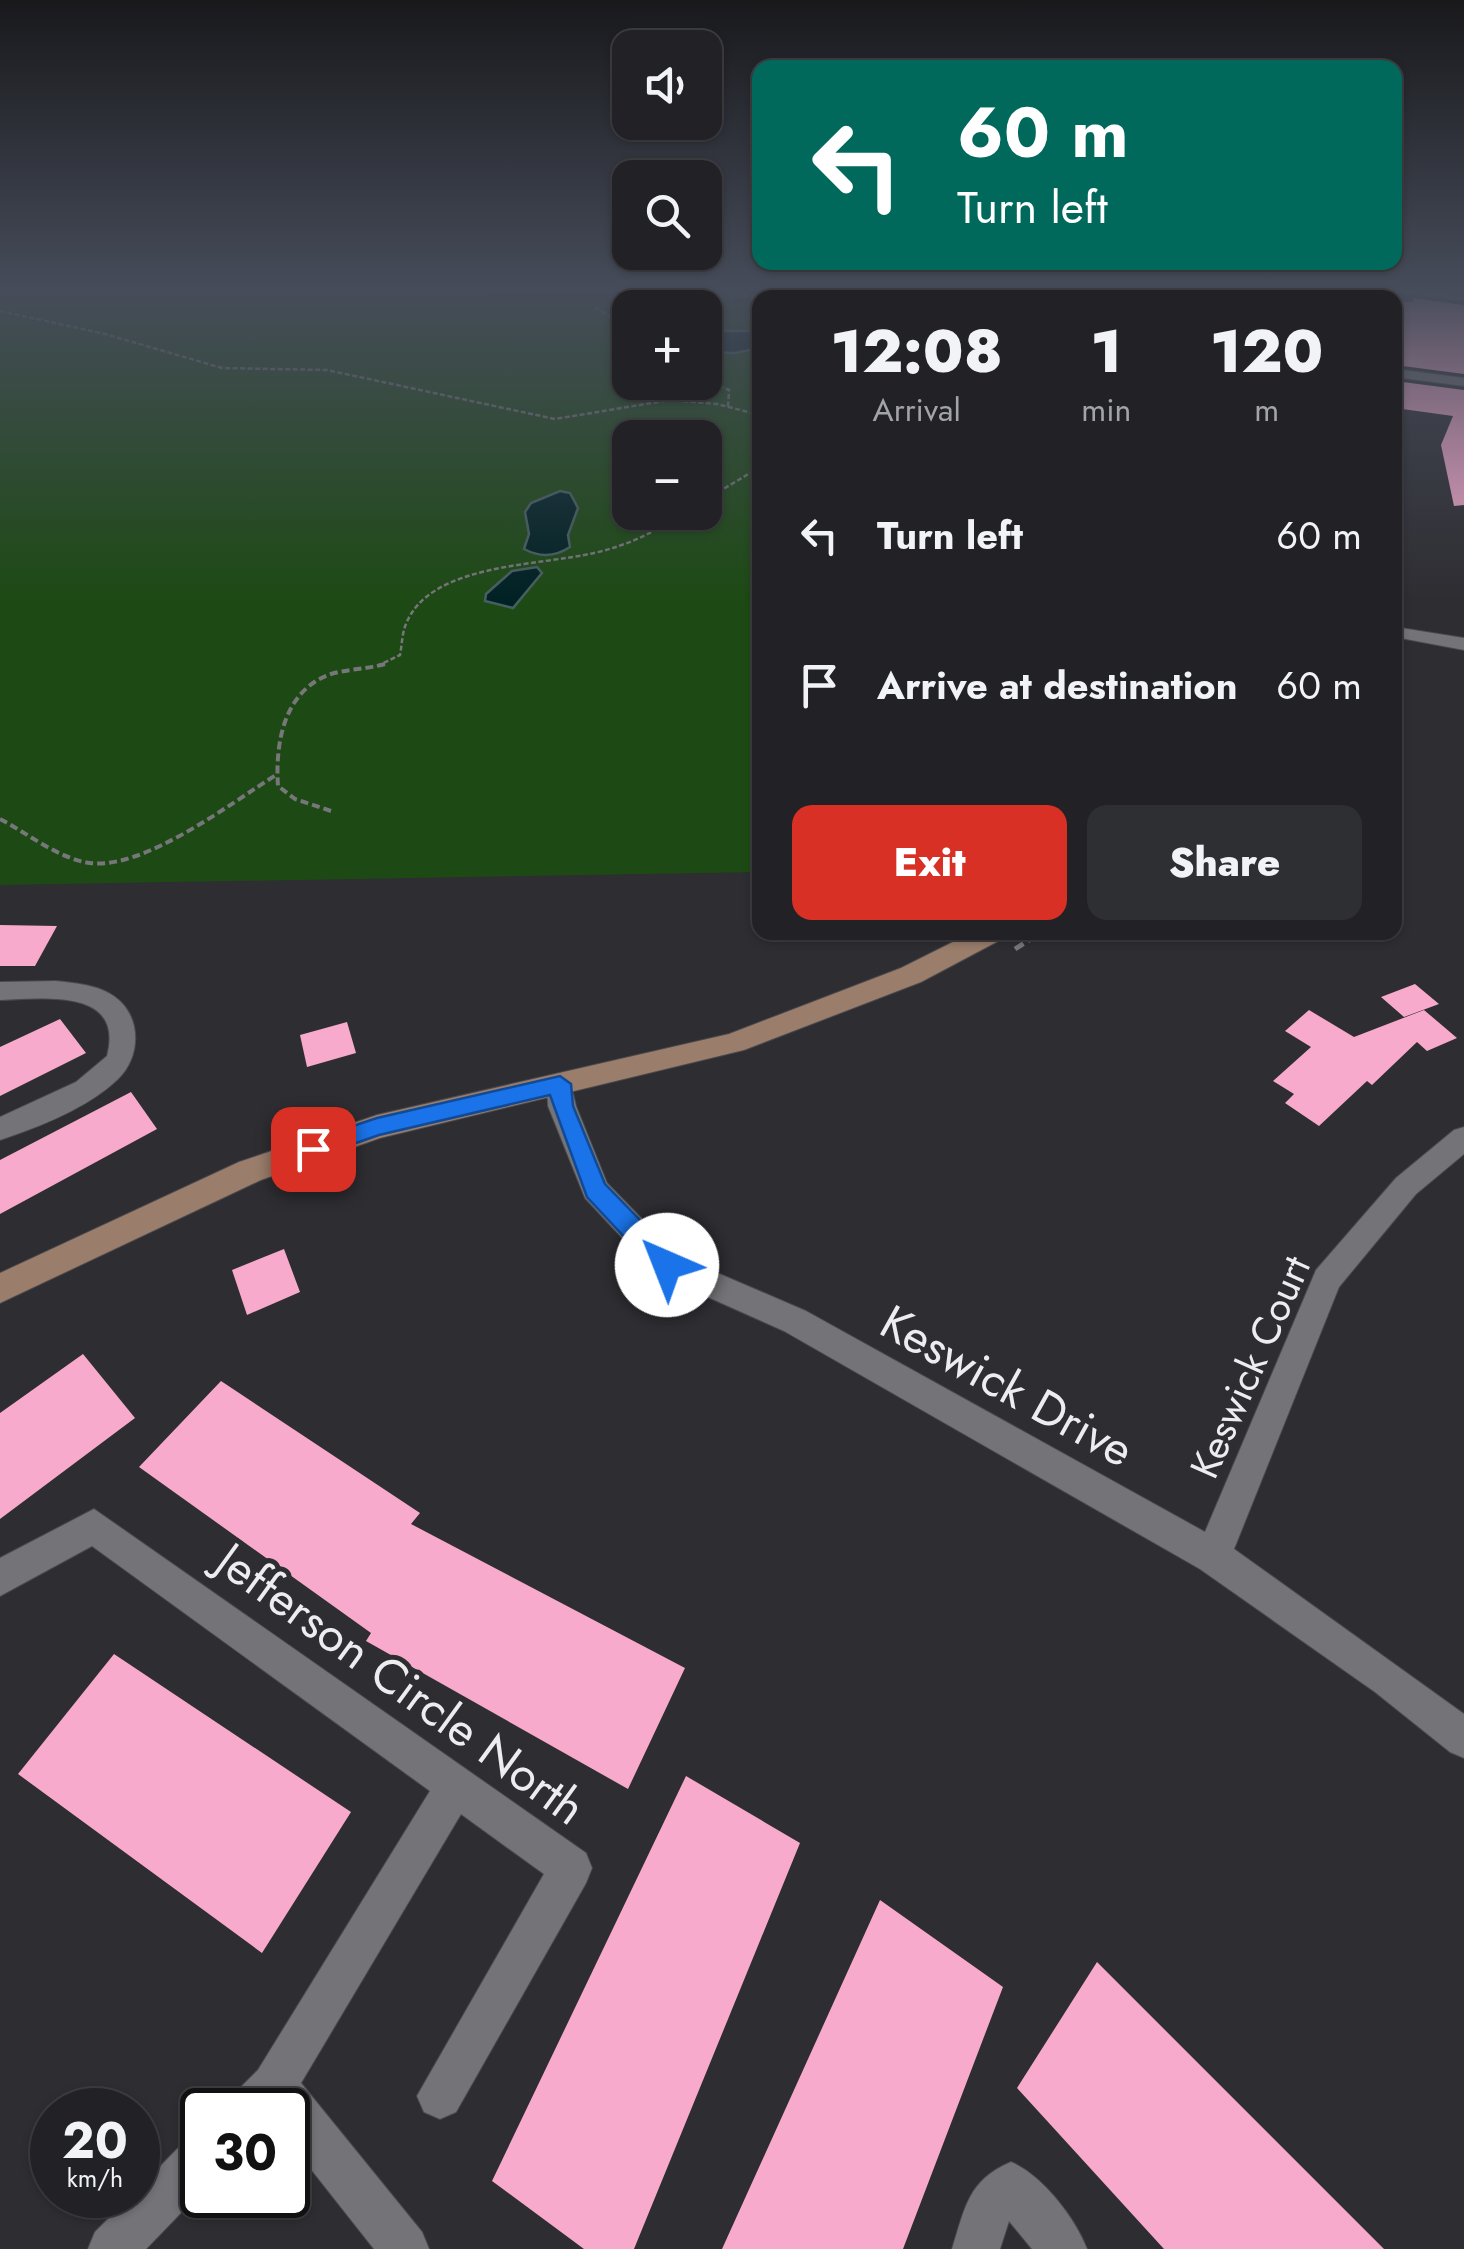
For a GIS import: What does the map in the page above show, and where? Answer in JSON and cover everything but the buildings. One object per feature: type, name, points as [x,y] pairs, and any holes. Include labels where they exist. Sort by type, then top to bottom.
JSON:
[{"type":"main road","points":[[0,1289],[250,1171],[377,1127],[734,1042],[911,975],[979,940]]},
{"type":"street","points":[[1402,633],[1464,644]]},
{"type":"street","points":[[1402,642],[1464,653]]},
{"type":"street","points":[[0,990],[84,992],[106,1002],[123,1030],[123,1052],[114,1068],[98,1081],[0,1129]]},
{"type":"street","name":"Keswick Drive","points":[[560,1084],[562,1106],[595,1190],[667,1265],[796,1321],[1213,1556],[1388,1679],[1464,1738]]},
{"type":"street","name":"Keswick Court","points":[[1213,1556],[1327,1279],[1406,1186],[1464,1138]]},
{"type":"street","name":"Jefferson Circle North","points":[[0,1578],[94,1526],[572,1868],[440,2096]]},
{"type":"street","points":[[268,2088],[456,1785]]},
{"type":"street","points":[[310,2149],[405,2249]]},
{"type":"street","points":[[112,2249],[180,2180]]},
{"type":"street","points":[[976,2249],[991,2203],[1011,2186],[1064,2249]]},
{"type":"path","points":[[434,393],[555,419],[586,418],[654,402],[728,407],[752,413]]},
{"type":"path","points":[[728,407],[729,393]]},
{"type":"path","points":[[722,490],[752,472]]},
{"type":"path","points":[[331,811],[295,799],[278,786],[276,774],[290,704],[327,675],[389,664],[400,655],[400,639],[412,607],[430,595],[480,572],[576,558],[658,530]]},
{"type":"path","points":[[0,819],[90,862],[119,861],[180,833],[276,774]]},
{"type":"green space","points":[[0,393],[612,393],[612,400],[722,400],[722,393],[752,393],[752,872],[0,885]]},
{"type":"water","points":[[560,491],[570,493],[578,508],[568,535],[570,547],[547,555],[524,549],[529,534],[525,512],[531,503]]},
{"type":"water","points":[[537,567],[542,573],[513,608],[485,601],[486,594],[512,571]]},
{"type":"route","points":[[313,1149],[377,1127],[560,1084],[562,1106],[595,1190],[667,1265]]}]
